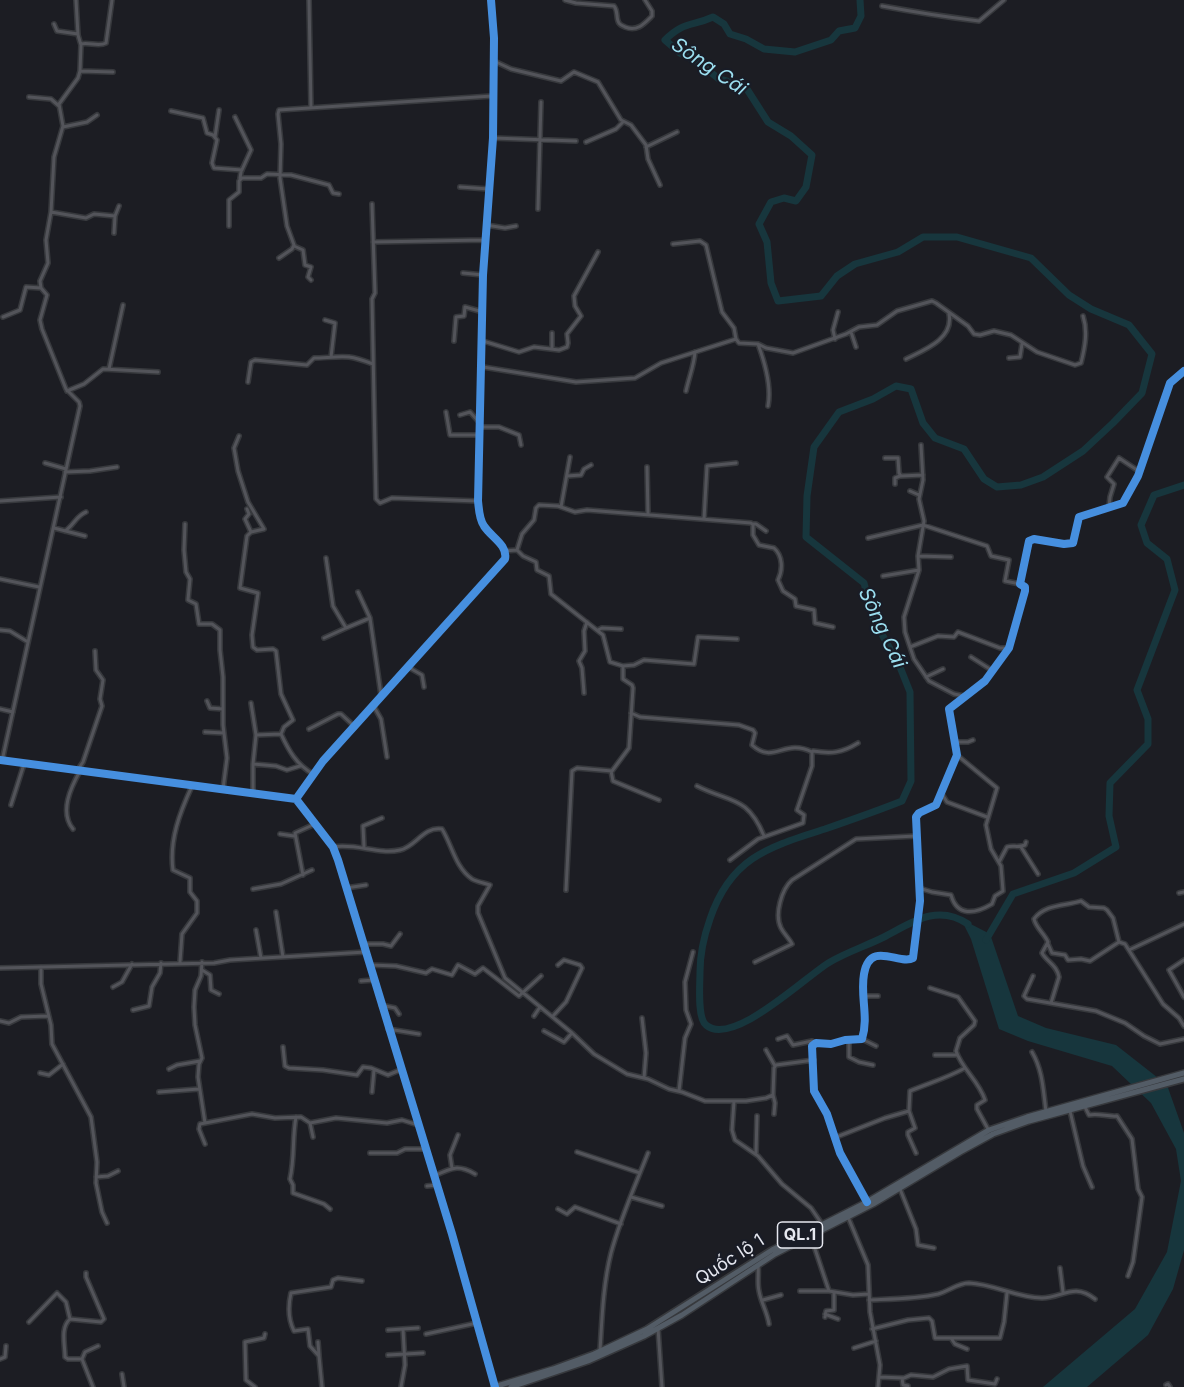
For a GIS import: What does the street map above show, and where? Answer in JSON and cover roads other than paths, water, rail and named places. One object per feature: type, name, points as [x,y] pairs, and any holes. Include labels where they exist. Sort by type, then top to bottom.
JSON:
[{"type":"highway","name":"QL.1","points":[[1112,1095],[1184,1073]]},
{"type":"highway","name":"QL.1","points":[[1112,1095],[1184,1079]]},
{"type":"highway","name":"Quốc lộ 1","points":[[494,1387],[553,1369],[600,1351],[664,1320],[766,1254],[822,1224],[846,1215],[989,1130],[1046,1111],[1112,1095]]},
{"type":"highway","name":"Quốc lộ 1","points":[[511,1387],[593,1359],[658,1328],[758,1264],[900,1188],[993,1134],[1029,1121],[1085,1107],[1112,1095]]},
{"type":"street","points":[[59,106],[69,88],[78,78],[80,71],[81,44],[78,34],[76,0]]},
{"type":"street","points":[[81,44],[90,42],[102,45],[106,43],[112,0]]},
{"type":"street","points":[[309,0],[311,108]]},
{"type":"street","points":[[296,799],[313,774],[347,734],[505,559],[504,551],[484,526],[478,501],[483,275],[493,138],[494,61],[491,0]]},
{"type":"street","points":[[565,0],[614,6],[620,25],[634,29],[652,16],[652,11],[645,0]]},
{"type":"street","points":[[882,6],[918,11],[926,15],[979,21],[1004,0]]},
{"type":"street","points":[[54,24],[57,31],[78,34]]},
{"type":"street","points":[[494,61],[511,69],[561,81],[574,72],[588,80],[596,80],[623,121],[631,124],[646,147],[648,159],[660,185]]},
{"type":"street","points":[[80,71],[113,72]]},
{"type":"street","points":[[294,246],[293,237],[287,226],[280,174],[281,144],[278,112],[283,109],[492,96]]},
{"type":"street","points":[[28,97],[51,99],[59,106],[63,117],[63,128],[55,152],[51,212],[46,240],[48,262],[41,279],[41,288],[47,295],[40,320],[67,391],[80,402],[80,406],[14,712],[1,761],[296,799],[333,847],[437,1185],[494,1387]]},
{"type":"street","points":[[538,209],[541,102]]},
{"type":"street","points":[[219,110],[213,167],[242,170]]},
{"type":"street","points":[[171,111],[202,117],[207,133],[215,137]]},
{"type":"street","points":[[63,128],[87,122],[97,115]]},
{"type":"street","points":[[229,226],[229,200],[239,192],[242,170],[251,150],[235,117]]},
{"type":"street","points":[[586,142],[613,131],[623,121]]},
{"type":"street","points":[[646,147],[677,132]]},
{"type":"street","points":[[493,138],[576,141]]},
{"type":"street","points":[[240,179],[261,178],[267,174],[294,175],[329,185],[333,193],[339,194]]},
{"type":"street","points":[[460,187],[489,189]]},
{"type":"street","points":[[372,204],[377,501],[380,503],[392,498],[478,501]]},
{"type":"street","points":[[114,233],[115,216],[119,206]]},
{"type":"street","points":[[51,212],[86,218],[94,214],[115,216]]},
{"type":"street","points":[[486,225],[505,228],[516,226]]},
{"type":"street","points":[[373,242],[485,240]]},
{"type":"street","points":[[673,244],[700,241],[706,245],[722,312],[735,330],[736,339],[741,344],[758,344],[791,354],[835,339],[859,327],[877,325],[897,310],[928,302],[936,303],[968,326],[974,334],[980,335],[994,331],[1013,336],[1037,352],[1075,365],[1080,363],[1085,347],[1086,331],[1083,315]]},
{"type":"street","points":[[279,258],[294,246]]},
{"type":"street","points":[[294,246],[303,250],[305,265],[311,267],[308,277],[311,280]]},
{"type":"street","points":[[483,341],[519,352],[534,347],[559,350],[568,345],[567,334],[581,316],[574,306],[574,296],[598,252]]},
{"type":"street","points":[[463,273],[483,275]]},
{"type":"street","points":[[3,318],[20,310],[27,286],[41,288]]},
{"type":"street","points":[[109,369],[123,305]]},
{"type":"street","points":[[454,341],[456,318],[464,316],[465,307],[483,312]]},
{"type":"street","points":[[835,339],[834,330],[838,312]]},
{"type":"street","points":[[906,359],[933,346],[949,325],[948,313]]},
{"type":"street","points":[[325,320],[335,323],[331,357]]},
{"type":"street","points":[[851,332],[856,347]]},
{"type":"street","points":[[552,333],[552,349]]},
{"type":"street","points":[[482,367],[576,382],[638,378],[658,365],[736,339]]},
{"type":"street","points":[[758,344],[765,361],[770,398],[768,406]]},
{"type":"street","points":[[1009,358],[1020,357],[1022,344]]},
{"type":"street","points":[[686,392],[694,370],[695,352]]},
{"type":"street","points":[[248,382],[251,362],[254,360],[307,365],[314,358],[349,357],[373,364]]},
{"type":"street","points":[[67,391],[84,384],[102,369],[158,372]]},
{"type":"street","points":[[1020,584],[1030,540],[1073,543],[1079,517],[1123,503],[1127,498],[1140,472],[1170,384],[1184,372]]},
{"type":"street","points":[[446,412],[450,435],[480,435]]},
{"type":"street","points":[[460,414],[470,412],[481,425],[499,427],[519,435],[521,445]]},
{"type":"street","points":[[239,436],[234,448],[238,471],[248,502],[264,527],[262,531],[251,532],[247,537],[240,586],[241,589],[261,593],[252,644],[257,650],[273,649],[276,651],[281,694],[293,719],[292,723],[284,727],[281,734],[300,766],[313,774]]},
{"type":"street","points":[[921,445],[923,475],[919,495],[924,519],[918,556],[919,570],[904,617],[905,632],[914,659],[931,683],[954,694],[964,696]]},
{"type":"street","points":[[561,507],[570,457]]},
{"type":"street","points":[[885,458],[898,457],[900,476]]},
{"type":"street","points":[[1109,507],[1114,484],[1108,479],[1108,475],[1119,458],[1140,472]]},
{"type":"street","points":[[45,463],[66,471],[90,471],[117,467]]},
{"type":"street","points":[[704,519],[707,466],[736,463]]},
{"type":"street","points":[[567,476],[581,476],[584,469],[591,465]]},
{"type":"street","points":[[647,467],[648,514]]},
{"type":"street","points":[[895,484],[895,478],[900,476],[923,475]]},
{"type":"street","points":[[910,491],[919,495]]},
{"type":"street","points":[[0,501],[61,497]]},
{"type":"street","points":[[517,550],[522,534],[534,520],[537,506],[561,507],[573,511],[648,514],[756,524],[766,531]]},
{"type":"street","points":[[247,509],[249,514],[245,519],[251,532]]},
{"type":"street","points":[[65,531],[77,516],[86,512]]},
{"type":"street","points":[[185,524],[184,550],[186,572],[190,579],[188,600],[196,604],[198,624],[212,624],[220,630],[227,758],[223,789]]},
{"type":"street","points":[[752,524],[754,537],[759,545],[774,548],[779,554],[780,574],[777,580],[783,591],[795,599],[796,606],[814,610],[814,623],[833,627]]},
{"type":"street","points":[[862,1039],[865,1014],[862,983],[867,963],[884,954],[911,960],[915,952],[915,932],[920,901],[916,836],[918,814],[936,805],[957,755],[949,712],[952,706],[985,681],[1009,648],[1025,591],[1025,587],[1020,584],[1005,581],[1009,560],[991,556],[987,546],[923,525],[868,538]]},
{"type":"street","points":[[54,528],[85,536]]},
{"type":"street","points":[[504,551],[517,550],[523,556],[536,562],[537,570],[549,576],[551,594],[598,630],[606,641],[610,662],[623,666],[634,665],[644,660],[694,664],[698,637],[737,639]]},
{"type":"street","points":[[918,556],[951,557]]},
{"type":"street","points":[[326,558],[333,606],[346,628]]},
{"type":"street","points":[[883,576],[919,570]]},
{"type":"street","points":[[0,579],[40,588]]},
{"type":"street","points":[[358,592],[370,618],[378,660],[381,696]]},
{"type":"street","points":[[324,638],[370,618]]},
{"type":"street","points":[[584,693],[582,668],[579,662],[585,651],[586,622]]},
{"type":"street","points":[[598,630],[621,628]]},
{"type":"street","points":[[0,630],[10,631],[29,643]]},
{"type":"street","points":[[910,647],[938,636],[954,638],[958,632],[1000,648],[1009,648]]},
{"type":"street","points":[[73,829],[68,822],[68,793],[83,762],[101,709],[103,680],[96,670],[95,651]]},
{"type":"street","points":[[971,657],[993,671]]},
{"type":"street","points":[[623,666],[623,679],[633,688],[629,750],[611,771],[612,781],[658,800]]},
{"type":"street","points":[[408,667],[422,675],[424,687]]},
{"type":"street","points":[[926,677],[943,669]]},
{"type":"street","points":[[207,701],[210,708],[223,709]]},
{"type":"street","points":[[250,703],[256,735],[253,794]]},
{"type":"street","points":[[373,705],[381,719],[387,757]]},
{"type":"street","points":[[0,709],[14,712]]},
{"type":"street","points":[[631,713],[640,717],[719,722],[747,727],[754,731],[752,746],[763,753],[775,753],[795,746],[830,754],[848,749],[858,743]]},
{"type":"street","points":[[309,729],[338,714],[341,714],[355,727]]},
{"type":"street","points":[[205,732],[224,733]]},
{"type":"street","points":[[256,735],[281,734]]},
{"type":"street","points":[[954,741],[958,743],[973,740]]},
{"type":"street","points":[[730,860],[748,845],[764,836],[804,823],[804,815],[797,810],[812,765],[811,751]]},
{"type":"street","points":[[919,888],[951,895],[954,904],[964,912],[971,913],[992,904],[995,896],[1003,891],[1003,871],[992,849],[986,828],[987,817],[997,792],[996,786],[976,773],[957,755]]},
{"type":"street","points":[[11,805],[24,764]]},
{"type":"street","points":[[253,764],[276,766],[287,770],[300,766]]},
{"type":"street","points":[[566,890],[573,770],[577,768],[611,771]]},
{"type":"street","points":[[180,963],[181,938],[196,915],[197,902],[190,892],[190,878],[172,870],[173,845],[180,811],[192,786]]},
{"type":"street","points":[[697,786],[740,803],[756,818],[764,836]]},
{"type":"street","points":[[942,794],[947,802],[987,817]]},
{"type":"street","points":[[364,847],[363,826],[382,818]]},
{"type":"street","points":[[303,875],[294,836],[297,831],[315,824]]},
{"type":"street","points":[[333,847],[349,845],[379,851],[399,851],[429,830],[442,829],[455,858],[469,876],[490,885],[478,906],[478,913],[502,974],[523,995],[553,1016],[594,1054],[627,1074],[705,1101],[762,1099],[773,1095]]},
{"type":"street","points":[[280,834],[294,836]]},
{"type":"street","points":[[755,962],[792,944],[778,919],[784,887],[792,880],[856,839],[916,836]]},
{"type":"street","points":[[999,862],[1007,847],[1021,847],[1026,842]]},
{"type":"street","points":[[1021,847],[1038,874]]},
{"type":"street","points":[[253,889],[281,884],[312,870]]},
{"type":"street","points":[[346,888],[366,885]]},
{"type":"street","points":[[1081,901],[1089,907],[1107,910],[1113,918],[1119,942],[1090,961],[1068,960],[1065,955],[1054,954],[1045,934],[1035,924],[1035,917],[1046,909],[1081,901]]},
{"type":"street","points":[[276,912],[282,957]]},
{"type":"street","points":[[1129,950],[1184,924]]},
{"type":"street","points":[[256,930],[261,958]]},
{"type":"street","points":[[363,944],[391,946],[400,934]]},
{"type":"street","points":[[1119,942],[1125,944],[1163,1004],[1179,1017],[1184,1026]]},
{"type":"street","points":[[1048,944],[1042,953],[1047,961],[1056,967],[1059,977],[1051,1003]]},
{"type":"street","points":[[0,968],[180,963],[366,952]]},
{"type":"street","points":[[679,1091],[685,1038],[691,1024],[686,1010],[685,982],[693,952]]},
{"type":"street","points":[[553,1016],[566,1002],[582,968],[580,964],[564,960],[558,964]]},
{"type":"street","points":[[1184,960],[1169,970],[1184,998]]},
{"type":"street","points":[[202,962],[201,978],[195,990],[194,1007],[195,1025],[202,1058],[198,1077],[205,1123]]},
{"type":"street","points":[[134,1010],[149,1006],[152,988],[160,973],[160,963]]},
{"type":"street","points":[[113,987],[122,982],[132,964]]},
{"type":"street","points":[[370,965],[396,966],[426,974],[432,969],[452,975],[458,965],[475,974],[483,968],[518,995],[523,995]]},
{"type":"street","points":[[45,966],[41,984],[52,1044],[91,1116],[102,1212],[107,1223]]},
{"type":"street","points":[[202,970],[210,975],[211,990],[219,994]]},
{"type":"street","points":[[523,995],[541,976]]},
{"type":"street","points":[[1033,976],[1024,997],[1035,1002],[1083,1008],[1108,1016],[1125,1023],[1155,1042],[1166,1043],[1184,1039]]},
{"type":"street","points":[[361,981],[374,980]]},
{"type":"street","points":[[930,988],[958,997],[975,1021],[974,1025],[960,1038],[956,1047],[957,1055],[985,1098],[985,1101],[976,1108],[989,1130]]},
{"type":"street","points":[[863,998],[878,996]]},
{"type":"street","points":[[381,1005],[395,1008],[399,1014]]},
{"type":"street","points":[[534,1016],[539,1008]]},
{"type":"street","points":[[0,1021],[9,1023],[21,1017],[48,1016]]},
{"type":"street","points":[[642,1018],[646,1053],[644,1078]]},
{"type":"street","points":[[388,1029],[419,1034]]},
{"type":"street","points":[[544,1032],[564,1042],[572,1033]]},
{"type":"street","points":[[778,1039],[787,1036],[793,1045],[812,1041],[814,1044],[834,1044],[862,1039],[876,1046]]},
{"type":"street","points":[[849,1040],[849,1057],[873,1065]]},
{"type":"street","points":[[814,1044],[812,1049],[814,1091],[825,1110],[834,1138],[867,1202]]},
{"type":"street","points":[[283,1047],[287,1068],[357,1075],[360,1074],[362,1067],[388,1075],[401,1070]]},
{"type":"street","points":[[766,1050],[774,1066],[774,1114]]},
{"type":"street","points":[[1032,1052],[1044,1082],[1046,1111]]},
{"type":"street","points":[[935,1055],[957,1055]]},
{"type":"street","points":[[774,1066],[814,1060]]},
{"type":"street","points":[[169,1069],[177,1065],[200,1061]]},
{"type":"street","points":[[39,1073],[49,1075],[63,1064]]},
{"type":"street","points":[[915,1153],[908,1135],[908,1132],[915,1128],[909,1111],[910,1091],[949,1077],[965,1068]]},
{"type":"street","points":[[372,1092],[374,1070]]},
{"type":"street","points":[[159,1092],[200,1089]]},
{"type":"street","points":[[734,1101],[733,1137],[738,1143],[756,1154],[782,1184],[811,1208],[822,1224]]},
{"type":"street","points":[[1085,1107],[1089,1115],[1117,1116],[1132,1139],[1138,1189],[1142,1197],[1133,1262],[1128,1276]]},
{"type":"street","points":[[834,1138],[909,1111]]},
{"type":"street","points":[[1070,1111],[1083,1166],[1092,1187]]},
{"type":"street","points":[[205,1144],[199,1127],[205,1123],[252,1114],[274,1118],[303,1117],[310,1123],[313,1137]]},
{"type":"street","points":[[756,1154],[757,1116]]},
{"type":"street","points":[[296,1117],[293,1136],[294,1159],[290,1179],[293,1193],[324,1204],[330,1209]]},
{"type":"street","points":[[310,1123],[336,1118],[387,1123],[402,1120],[418,1125]]},
{"type":"street","points":[[452,1168],[450,1155],[458,1135]]},
{"type":"street","points":[[370,1153],[398,1153],[405,1149],[425,1149]]},
{"type":"street","points":[[577,1152],[640,1173]]},
{"type":"street","points":[[600,1351],[608,1269],[621,1224],[648,1153]]},
{"type":"street","points":[[434,1176],[452,1168],[465,1168],[475,1174]]},
{"type":"street","points":[[99,1177],[118,1172]]},
{"type":"street","points":[[427,1186],[437,1185]]},
{"type":"street","points":[[900,1188],[916,1229],[918,1245],[934,1248]]},
{"type":"street","points":[[631,1197],[662,1206]]},
{"type":"street","points":[[558,1209],[567,1214],[575,1207],[621,1224]]},
{"type":"street","points":[[846,1215],[868,1265],[872,1329],[880,1361],[878,1387]]},
{"type":"street","points":[[810,1235],[829,1291]]},
{"type":"street","points":[[758,1264],[759,1290],[769,1324]]},
{"type":"street","points":[[1060,1268],[1063,1292]]},
{"type":"street","points":[[70,1319],[84,1322],[101,1322],[104,1319],[86,1273]]},
{"type":"street","points":[[319,1355],[310,1346],[308,1329],[292,1330],[289,1309],[291,1293],[331,1287],[333,1280],[338,1278],[362,1281]]},
{"type":"street","points":[[869,1300],[929,1296],[970,1283],[1007,1293],[1042,1298],[1063,1292],[1084,1292],[1095,1299]]},
{"type":"street","points":[[800,1291],[870,1294]]},
{"type":"street","points":[[834,1292],[834,1310],[826,1311],[825,1316],[838,1319]]},
{"type":"street","points":[[30,1322],[57,1293],[69,1308],[70,1319],[64,1327],[66,1358],[82,1359]]},
{"type":"street","points":[[872,1329],[909,1320],[929,1318],[932,1321],[934,1338],[1000,1338],[1007,1293]]},
{"type":"street","points":[[763,1300],[781,1294]]},
{"type":"street","points":[[426,1334],[477,1323]]},
{"type":"street","points":[[388,1330],[418,1328]]},
{"type":"street","points":[[658,1328],[662,1387]]},
{"type":"street","points":[[401,1387],[405,1368],[403,1329]]},
{"type":"street","points":[[255,1387],[246,1380],[244,1342],[264,1338],[265,1334]]},
{"type":"street","points":[[951,1338],[955,1344],[967,1349]]},
{"type":"street","points":[[854,1348],[876,1341]]},
{"type":"street","points":[[318,1342],[322,1387]]},
{"type":"street","points":[[0,1359],[5,1357],[6,1346]]},
{"type":"street","points":[[93,1387],[82,1359],[85,1352],[99,1346]]},
{"type":"street","points":[[388,1355],[423,1353]]},
{"type":"street","points":[[879,1377],[902,1378],[911,1375],[933,1377],[967,1366],[968,1380],[995,1384],[997,1379]]},
{"type":"street","points":[[122,1374],[124,1387]]},
{"type":"street","points":[[902,1378],[903,1385],[908,1386]]},
{"type":"street","points":[[1166,1385],[1169,1384],[1170,1387]]},
{"type":"water","points":[[961,919],[990,934],[1018,1016],[1046,1028],[1116,1045],[1167,1085],[1184,1133],[1184,1250],[1173,1289],[1148,1335],[1087,1387],[1043,1387],[1135,1309],[1167,1252],[1181,1181],[1176,1149],[1151,1103],[1112,1066],[1028,1041],[999,1029],[971,939]]},
{"type":"waterway","name":"Sông Cái","points":[[860,0],[861,16],[855,28],[839,31],[831,40],[795,52],[764,49],[746,39],[730,34],[724,24],[713,17],[683,27],[665,40],[719,79],[745,86],[768,122],[791,136],[812,155],[806,187],[796,201],[784,198],[771,202],[759,224],[767,242],[771,283],[778,301],[821,296],[837,276],[855,264],[898,252],[923,237],[957,237],[1031,258],[1069,295],[1091,309],[1129,325],[1152,354],[1142,393],[1113,423],[1083,451],[1043,477],[1021,485],[997,487],[984,479],[964,449],[935,438],[923,423],[911,389],[896,386],[873,399],[839,412],[814,447],[807,496],[806,537],[864,583],[873,618],[900,667],[910,692],[911,781],[902,801],[770,849],[741,868],[729,881],[710,919],[703,945],[700,965],[700,1008],[703,1021],[706,1025],[718,1029],[734,1027],[770,1007],[830,962],[924,917],[946,915],[968,924]]},
{"type":"waterway","points":[[986,940],[1013,894],[1074,873],[1116,847],[1109,816],[1110,783],[1148,744],[1148,719],[1137,690],[1175,590],[1167,559],[1147,543],[1141,525],[1154,495],[1184,485]]}]
